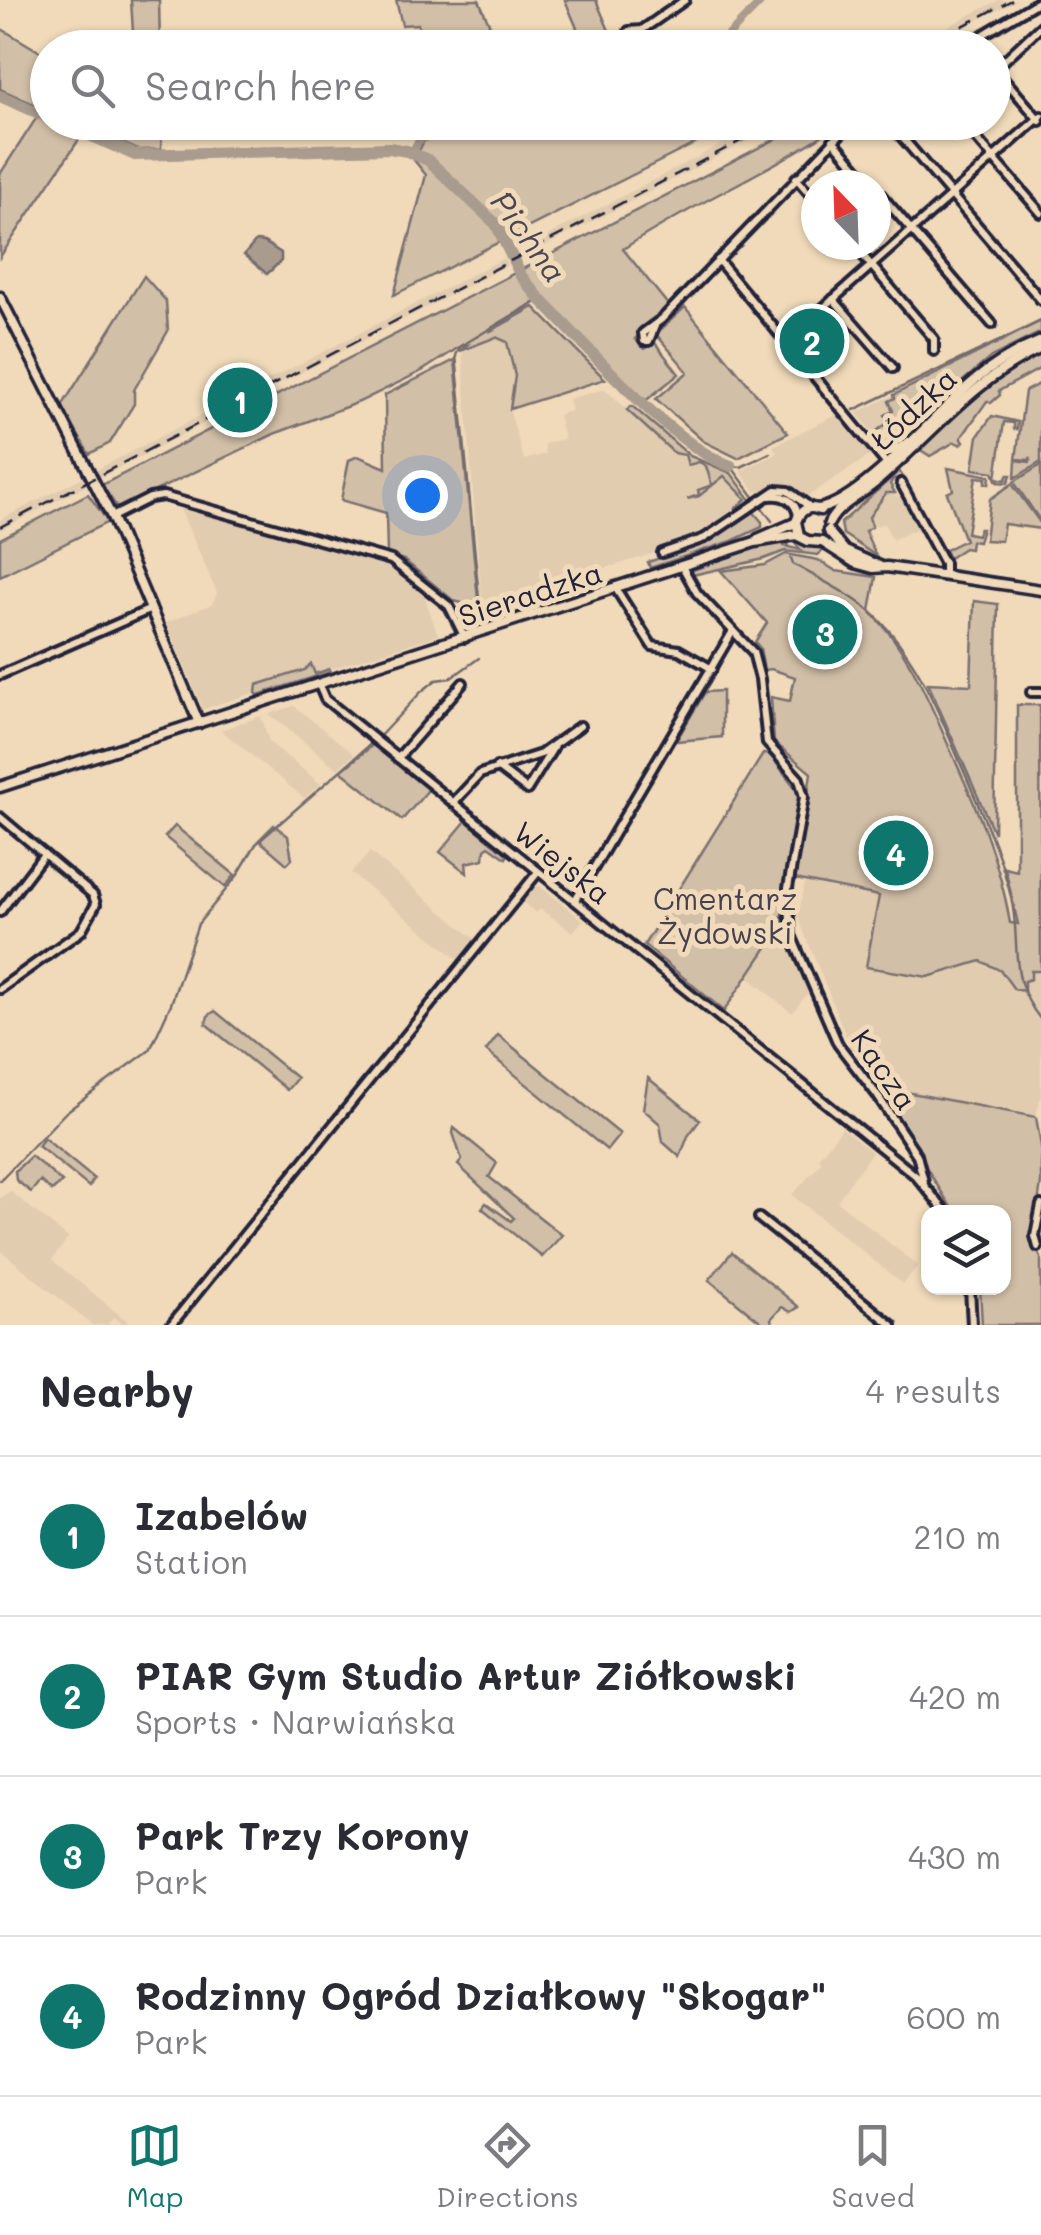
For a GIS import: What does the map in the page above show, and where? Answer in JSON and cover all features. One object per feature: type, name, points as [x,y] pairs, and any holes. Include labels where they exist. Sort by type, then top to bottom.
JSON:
[{"type":"main road","points":[[0,297],[112,516],[199,723]]},
{"type":"main road","name":"Łódzka","points":[[815,508],[836,503],[889,466],[913,438],[984,373],[1041,344]]},
{"type":"main road","name":"Łódzka","points":[[829,527],[837,512],[973,389],[1041,344]]},
{"type":"main road","points":[[879,566],[856,563],[818,541],[808,541],[800,536],[796,520],[815,508],[827,516],[829,527],[844,551],[879,566],[1041,590]]},
{"type":"main road","name":"Sieradzka","points":[[0,787],[683,568],[755,542],[796,520]]},
{"type":"main road","points":[[818,541],[829,527]]},
{"type":"main road","name":"Sieradzka","points":[[755,542],[800,536]]},
{"type":"street","points":[[642,30],[685,0]]},
{"type":"street","points":[[995,30],[1041,0]]},
{"type":"street","points":[[1011,53],[1041,26]]},
{"type":"street","points":[[787,340],[1040,119],[1011,87]]},
{"type":"street","points":[[654,326],[833,140],[859,170]]},
{"type":"street","points":[[905,140],[1041,300]]},
{"type":"street","points":[[978,140],[1041,214]]},
{"type":"street","points":[[796,178],[801,184]]},
{"type":"street","points":[[891,207],[992,324]]},
{"type":"street","points":[[718,260],[889,466]]},
{"type":"street","points":[[867,260],[934,339],[934,351]]},
{"type":"street","points":[[834,299],[892,368]]},
{"type":"street","points":[[874,447],[891,452],[913,438]]},
{"type":"street","points":[[901,483],[944,562],[944,576]]},
{"type":"street","points":[[662,554],[699,541],[781,489],[815,508]]},
{"type":"street","points":[[763,498],[777,495],[788,499],[796,507],[796,520]]},
{"type":"street","points":[[112,516],[163,496],[391,560],[449,606],[465,638]]},
{"type":"street","name":"Kacza","points":[[683,568],[696,593],[755,656],[766,742],[802,787],[804,798],[788,902],[792,935],[838,1044],[918,1155],[924,1183],[941,1205]]},
{"type":"street","points":[[616,590],[652,646],[679,650],[712,670]]},
{"type":"street","points":[[0,676],[151,609]]},
{"type":"street","points":[[576,900],[733,631]]},
{"type":"street","points":[[398,758],[463,684]]},
{"type":"street","name":"Wiejska","points":[[319,685],[326,699],[453,804],[924,1183]]},
{"type":"street","points":[[1030,692],[1041,692]]},
{"type":"street","points":[[453,804],[473,780],[496,766],[527,760],[554,747],[580,726]]},
{"type":"street","points":[[496,766],[526,790],[554,747]]},
{"type":"street","points":[[0,816],[93,895],[96,904],[81,931],[0,989]]},
{"type":"street","points":[[0,912],[44,854]]},
{"type":"street","points":[[171,1325],[538,872]]},
{"type":"street","points":[[1038,1247],[1041,1205]]},
{"type":"street","points":[[759,1218],[892,1325]]},
{"type":"street","points":[[970,1295],[972,1325]]},
{"type":"shaded area","points":[[999,0],[1017,0],[959,30],[941,30]]},
{"type":"shaded area","points":[[730,140],[749,140],[522,258],[518,251]]},
{"type":"shaded area","points":[[256,241],[281,253],[281,261],[267,274],[244,255]]},
{"type":"shaded area","points":[[504,258],[508,265],[97,479],[94,471]]},
{"type":"shaded area","points":[[496,337],[507,342],[515,376],[510,412],[524,460],[546,454],[544,444],[564,439],[558,415],[571,411],[568,399],[605,389],[674,453],[725,476],[750,503],[693,541],[482,607],[462,350]]},
{"type":"shaded area","points":[[894,395],[903,408],[884,446],[857,413]]},
{"type":"shaded area","points":[[838,414],[874,453],[803,499],[792,488],[777,486],[756,492],[740,471],[777,454],[773,446]]},
{"type":"shaded area","points":[[87,475],[91,483],[0,530],[0,520]]},
{"type":"shaded area","points":[[886,493],[902,498],[918,528],[892,540],[884,523],[872,527],[868,517]]},
{"type":"shaded area","points":[[180,509],[200,511],[395,565],[421,587],[438,635],[203,709],[166,623],[212,604],[217,593]]},
{"type":"shaded area","points":[[294,706],[354,754],[338,769],[269,714]]},
{"type":"shaded area","points":[[261,716],[269,742],[321,784],[304,798],[221,730]]},
{"type":"shaded area","points":[[370,852],[476,940],[459,960],[351,873]]},
{"type":"shaded area","points":[[805,881],[1041,929],[1041,1095],[1036,1117],[875,1086],[850,1046],[798,917]]},
{"type":"shaded area","points":[[540,886],[583,920],[573,932],[521,901],[533,887]]},
{"type":"shaded area","points":[[780,928],[810,990],[792,1013],[747,976]]},
{"type":"shaded area","points":[[842,1128],[872,1152],[837,1201],[918,1266],[903,1284],[792,1195],[822,1162],[818,1158]]},
{"type":"shaded area","points":[[10,1191],[68,1238],[52,1260],[132,1325],[114,1317],[107,1325],[92,1325],[0,1250],[0,1198]]},
{"type":"green space","points":[[131,0],[159,0],[160,30],[133,30]]},
{"type":"green space","points":[[396,0],[479,0],[492,30],[419,30],[418,24],[402,25]]},
{"type":"green space","points":[[565,0],[596,0],[609,30],[578,30]]},
{"type":"green space","points":[[0,28],[30,46],[30,102],[0,89]]},
{"type":"green space","points":[[30,128],[30,140],[79,140],[0,257],[0,174]]},
{"type":"green space","points":[[115,140],[161,140],[161,149],[138,150]]},
{"type":"green space","points":[[702,140],[394,295],[426,175],[414,160],[424,141]]},
{"type":"green space","points":[[774,140],[814,140],[623,249],[669,306],[635,339],[645,349],[655,343],[679,374],[644,402],[540,300],[489,332],[534,307],[605,379],[510,409],[515,376],[507,342],[496,337],[460,351],[467,345],[461,346],[422,371],[359,402],[274,434],[118,509],[102,485]]},
{"type":"green space","points":[[144,276],[166,301],[168,331],[134,390],[134,404],[110,443],[89,454],[62,406]]},
{"type":"green space","points":[[685,307],[788,433],[738,458],[703,441],[656,399],[688,372],[656,334]]},
{"type":"green space","points":[[1041,321],[1041,332],[991,357],[887,446],[874,433],[889,422],[885,415],[893,411],[889,401],[894,395]]},
{"type":"green space","points":[[1041,350],[1041,368],[999,391],[1000,395],[991,403],[987,401],[961,438],[961,445],[955,442],[930,456],[916,447],[984,383]]},
{"type":"green space","points":[[455,360],[480,620],[482,607],[508,598],[510,607],[489,620],[466,628],[462,603],[454,601],[404,560],[387,554],[386,513],[341,500],[349,460],[358,456],[386,468],[385,395]]},
{"type":"green space","points":[[1041,383],[1041,462],[1015,478],[1016,460],[1030,462],[1031,457],[1016,459],[1025,391]]},
{"type":"green space","points":[[632,406],[690,456],[731,473],[751,500],[741,509],[736,508],[746,499],[724,476],[699,496],[687,499],[712,485],[706,466],[699,462],[688,465],[685,455],[674,453],[627,410]]},
{"type":"green space","points":[[992,416],[1018,422],[1014,429],[1014,423],[1004,422],[996,478],[1006,480],[1011,475],[1008,483],[997,482],[993,472],[973,469],[978,436]]},
{"type":"green space","points":[[1041,465],[1041,522],[1014,482]]},
{"type":"green space","points":[[948,468],[990,476],[989,484],[985,483],[986,478],[976,477],[967,533],[977,535],[982,529],[978,542],[971,541],[970,549],[964,548],[949,558],[945,550],[965,540],[947,493],[953,490]]},
{"type":"green space","points":[[899,471],[903,477],[890,484],[895,493],[886,493],[869,517],[872,527],[865,531],[876,556],[843,534],[841,523]]},
{"type":"green space","points":[[1012,484],[1041,529],[1004,524],[1001,541],[985,540],[990,499]]},
{"type":"green space","points":[[88,494],[108,522],[0,576],[0,539]]},
{"type":"green space","points":[[752,510],[762,527],[650,568],[648,562],[702,544]]},
{"type":"green space","points":[[790,538],[826,548],[818,555],[785,551],[692,575],[693,570],[780,539],[784,546],[801,550]]},
{"type":"green space","points":[[786,554],[818,560],[836,571],[876,577],[870,611],[896,642],[925,694],[986,834],[1010,923],[1018,924],[1005,868],[1017,871],[1017,705],[1040,705],[1041,971],[1031,971],[1031,979],[1024,981],[1024,991],[1014,989],[1001,971],[981,961],[928,977],[866,967],[879,896],[795,879],[811,773],[774,742],[771,697],[790,701],[795,677],[764,670],[755,642],[767,623],[721,571],[765,565]]},
{"type":"green space","points":[[974,601],[998,604],[994,833],[928,683],[971,685]]},
{"type":"green space","points":[[311,664],[315,674],[329,669],[330,672],[256,693],[257,685],[305,670]]},
{"type":"green space","points":[[722,691],[722,737],[676,741],[705,692]]},
{"type":"green space","points":[[374,744],[429,789],[402,820],[341,771]]},
{"type":"green space","name":"Cmentarz Żydowski","points":[[763,754],[770,755],[797,790],[800,802],[780,928],[724,1011],[644,945]]},
{"type":"green space","points":[[466,821],[508,855],[506,858],[489,846],[484,859],[466,863],[467,873],[440,852]]},
{"type":"green space","points":[[274,825],[288,836],[292,859],[287,864],[259,840]]},
{"type":"green space","points":[[175,826],[235,875],[225,887],[165,837]]},
{"type":"green space","points":[[215,1011],[297,1078],[287,1090],[206,1024]]},
{"type":"green space","points":[[498,1035],[620,1134],[607,1150],[486,1051]]},
{"type":"green space","points":[[648,1078],[700,1120],[680,1157],[663,1142],[660,1124],[643,1109]]},
{"type":"green space","points":[[875,1086],[1036,1117],[1041,1183],[1033,1240],[1041,1258],[1041,1325],[982,1325],[980,1295],[1011,1295],[1011,1205],[950,1205]]},
{"type":"green space","points":[[454,1128],[497,1163],[489,1177],[562,1235],[542,1257],[482,1208],[486,1203],[511,1221],[514,1218],[458,1165],[462,1160]]},
{"type":"green space","points":[[44,1138],[94,1179],[89,1187],[38,1146]]},
{"type":"green space","points":[[31,1156],[62,1182],[52,1191],[40,1181],[31,1192],[16,1180],[15,1171]]},
{"type":"green space","points":[[732,1252],[799,1307],[791,1312],[782,1307],[771,1319],[773,1325],[765,1325],[709,1280]]},
{"type":"waterway","points":[[734,30],[763,0]]},
{"type":"waterway","name":"Pichna","points":[[0,96],[30,109]]},
{"type":"waterway","name":"Pichna","points":[[101,140],[135,155],[389,148],[428,160],[496,224],[521,276],[605,367],[683,438],[731,466]]},
{"type":"waterway","points":[[412,152],[419,140]]},
{"type":"waterway","points":[[481,619],[456,355],[461,346],[540,299]]},
{"type":"waterway","points":[[854,410],[1041,321]]},
{"type":"waterway","name":"Pichna","points":[[770,453],[741,467],[731,466],[772,521]]},
{"type":"waterway","name":"Pichna","points":[[786,542],[789,546]]},
{"type":"waterway","name":"Pichna","points":[[791,558],[793,564],[871,612],[916,668],[1002,866],[1014,915],[1019,975],[1041,1020]]},
{"type":"waterway","points":[[378,738],[436,680],[451,678],[479,658]]},
{"type":"waterway","points":[[0,1180],[66,1112],[150,1050],[171,1004],[198,924],[237,876],[256,844],[373,742]]},
{"type":"railway","points":[[955,30],[1012,0]]},
{"type":"railway","points":[[0,527],[742,140]]},
{"type":"place","name":"PIAR Gym Studio Artur Ziółkowski","points":[[812,341]]},
{"type":"place","name":"Izabelów","points":[[240,400]]},
{"type":"place","name":"Park Trzy Korony","points":[[825,632]]},
{"type":"place","name":"Rodzinny Ogród Działkowy \"Skogar\"","points":[[896,853]]}]
